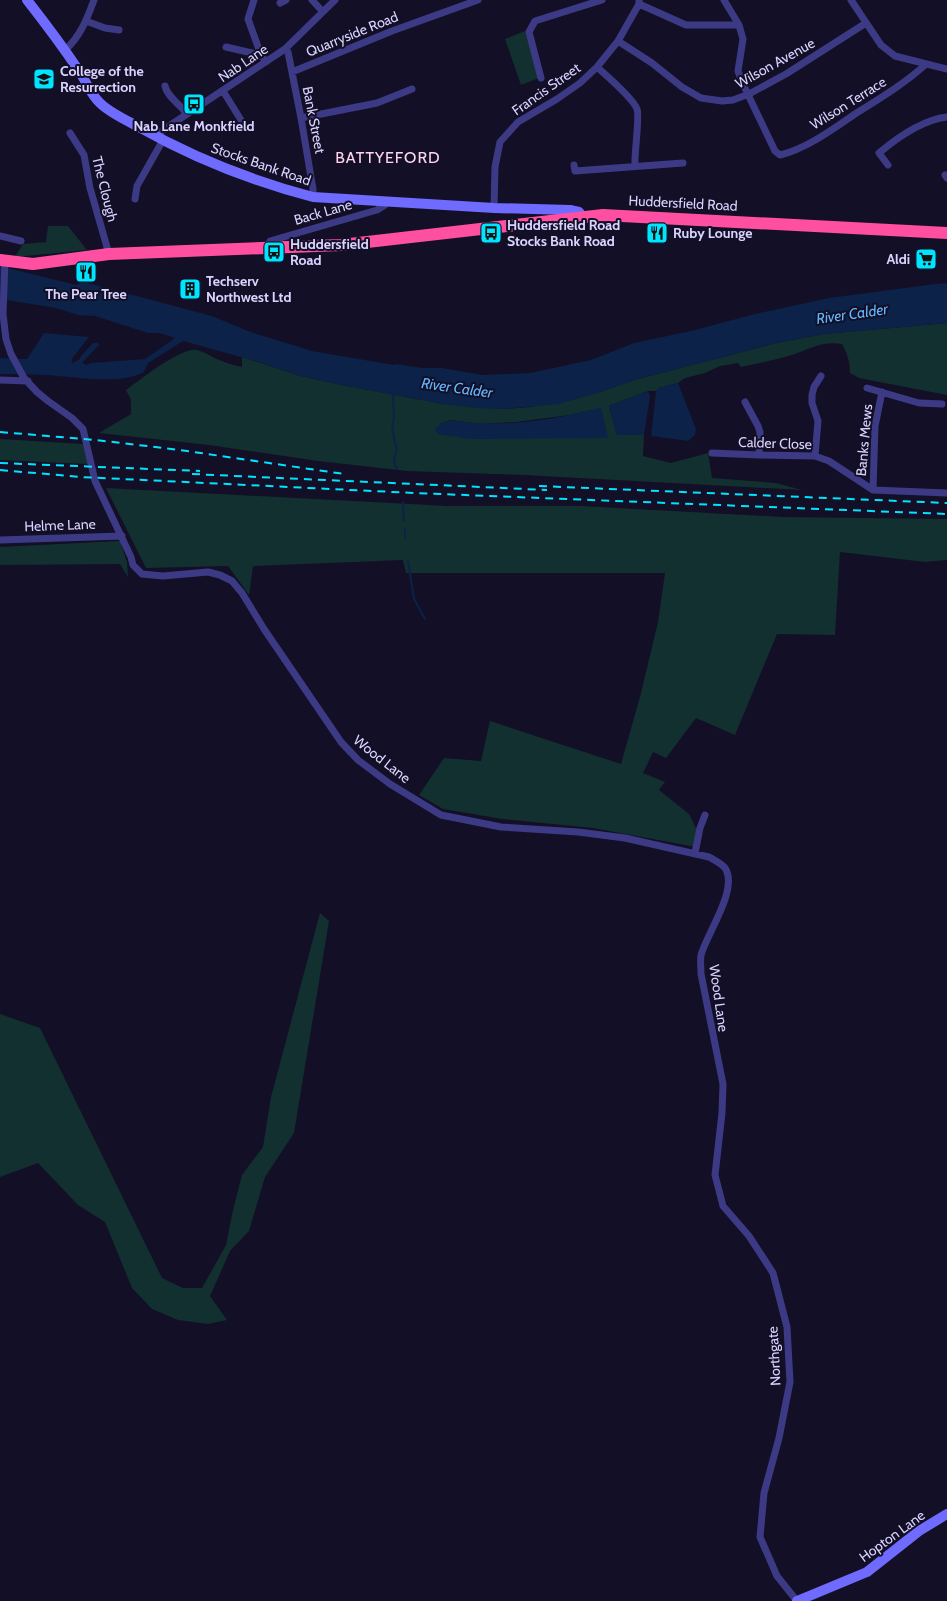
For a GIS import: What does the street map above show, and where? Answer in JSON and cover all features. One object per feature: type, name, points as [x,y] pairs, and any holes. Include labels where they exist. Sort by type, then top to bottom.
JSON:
[{"type":"highway","name":"Huddersfield Road","points":[[3,263],[33,264],[108,254],[340,246],[582,216],[615,215],[947,232]]},
{"type":"street","name":"Stocks Bank Road","points":[[27,0],[65,50],[99,103],[160,138],[243,176],[313,196],[494,208],[570,210],[578,212],[582,216]]},
{"type":"street","points":[[65,50],[73,42],[86,21],[94,0]]},
{"type":"street","points":[[254,0],[248,19],[261,54],[266,62]]},
{"type":"street","points":[[312,0],[323,12]]},
{"type":"street","name":"Nab Lane","points":[[160,138],[160,132],[285,48],[335,0]]},
{"type":"street","name":"Quarryside Road","points":[[292,72],[392,31],[478,0]]},
{"type":"street","points":[[541,78],[529,32],[535,21],[602,0]]},
{"type":"street","points":[[724,0],[739,25],[743,39],[738,71],[749,94]]},
{"type":"street","points":[[851,0],[881,45],[895,56],[947,69]]},
{"type":"street","points":[[639,2],[686,25],[739,25]]},
{"type":"street","name":"Francis Street","points":[[494,208],[495,168],[500,142],[518,122],[580,83],[597,67],[618,41],[639,2]]},
{"type":"street","points":[[86,21],[105,28],[119,30]]},
{"type":"street","name":"Wilson Avenue","points":[[618,41],[652,63],[682,87],[701,98],[722,101],[733,100],[749,94],[786,74],[866,23]]},
{"type":"street","points":[[226,47],[261,54]]},
{"type":"street","name":"Bank Street","points":[[285,48],[288,52],[302,118],[313,196]]},
{"type":"street","name":"Wilson Terrace","points":[[749,94],[774,151],[780,155],[793,152],[836,127],[910,79],[925,65]]},
{"type":"street","points":[[597,67],[633,102],[638,110],[634,156],[635,166]]},
{"type":"street","points":[[165,86],[166,92],[187,114]]},
{"type":"street","points":[[302,118],[377,103],[412,89]]},
{"type":"street","points":[[222,91],[246,128]]},
{"type":"street","points":[[888,165],[879,153],[889,144],[911,130],[936,118],[947,117]]},
{"type":"street","name":"The Clough","points":[[70,132],[84,155],[90,188],[108,254]]},
{"type":"street","points":[[135,199],[137,186],[160,138]]},
{"type":"street","points":[[574,165],[575,171],[683,163]]},
{"type":"street","name":"Back Lane","points":[[268,248],[270,241],[377,210],[385,205],[386,201]]},
{"type":"street","points":[[0,236],[21,241]]},
{"type":"street","name":"Wood Lane","points":[[3,263],[5,337],[11,354],[26,380],[42,397],[72,418],[83,429],[95,481],[132,556],[133,565],[142,574],[163,576],[208,572],[220,575],[232,582],[242,592],[264,629],[340,742],[358,760],[390,784],[442,815],[501,827],[578,832],[625,838],[709,857],[725,868],[729,881],[724,903],[701,956],[701,974],[723,1084],[715,1175]]},
{"type":"street","points":[[815,456],[818,421],[812,403],[812,395],[814,387],[821,376]]},
{"type":"street","points":[[0,380],[26,380]]},
{"type":"street","points":[[867,388],[919,403],[942,404]]},
{"type":"street","name":"Banks Mews","points":[[873,490],[875,426],[882,392]]},
{"type":"street","points":[[745,402],[760,432],[759,455]]},
{"type":"street","name":"Calder Close","points":[[712,453],[815,456],[829,461],[873,490]]},
{"type":"street","points":[[873,490],[947,493]]},
{"type":"street","name":"Helme Lane","points":[[0,540],[122,536]]},
{"type":"street","points":[[695,854],[700,828],[705,815]]},
{"type":"street","name":"Northgate","points":[[715,1175],[723,1206],[749,1236],[772,1273],[787,1327],[790,1382],[779,1438],[764,1493],[760,1537],[777,1576],[797,1601]]},
{"type":"street","name":"Hopton Lane","points":[[797,1601],[867,1572],[920,1531],[947,1514]]},
{"type":"green space","points":[[525,31],[539,78],[521,85],[505,39]]},
{"type":"green space","points":[[48,226],[68,226],[87,250],[15,257],[23,244],[46,242]]},
{"type":"green space","points":[[947,323],[947,395],[859,378],[850,373],[848,357],[842,344],[835,343],[816,346],[786,357],[741,367],[738,363],[720,366],[705,373],[685,378],[678,383],[659,388],[656,391],[648,391],[609,406],[617,435],[644,435],[643,456],[671,463],[708,453],[712,478],[776,483],[802,490],[524,475],[407,471],[318,461],[209,445],[99,433],[131,414],[131,400],[126,390],[161,365],[190,350],[197,350],[242,367],[242,357],[301,376],[342,385],[444,404],[503,409],[530,407],[600,392],[634,380],[776,343],[824,334]],"holes":[[[601,408],[607,438],[440,424],[450,420],[481,424],[516,422],[570,415]]]},
{"type":"green space","points":[[0,439],[83,444],[88,464],[0,460]]},
{"type":"green space","points":[[106,488],[448,506],[581,506],[784,517],[947,519],[947,560],[925,562],[840,552],[835,635],[777,634],[735,735],[696,718],[666,758],[653,752],[643,773],[665,782],[659,790],[689,814],[697,830],[696,847],[593,828],[502,819],[443,809],[419,795],[444,758],[481,761],[490,721],[621,764],[658,622],[665,573],[406,573],[403,560],[253,566],[249,595],[228,566],[146,568]]},
{"type":"green space","points":[[120,541],[127,562],[128,577],[120,564],[0,565],[0,547]]},
{"type":"green space","points":[[320,913],[329,921],[294,1133],[265,1177],[249,1231],[230,1251],[210,1296],[227,1320],[208,1324],[178,1320],[152,1309],[132,1288],[105,1222],[78,1205],[38,1163],[0,1177],[0,1014],[40,1028],[162,1278],[183,1288],[202,1288],[226,1245],[242,1175],[263,1147],[271,1097]]},
{"type":"water","name":"River Calder","points":[[0,266],[76,285],[84,282],[212,316],[248,331],[312,351],[394,365],[442,368],[483,375],[530,373],[591,360],[634,343],[691,331],[755,314],[829,298],[935,284],[947,283],[947,323],[824,334],[776,343],[634,380],[559,404],[503,409],[475,408],[444,404],[301,376],[183,341],[148,363],[144,372],[123,378],[97,379],[0,374],[0,358],[27,359],[44,333],[89,337],[71,360],[73,363],[80,359],[93,343],[98,343],[99,345],[82,363],[86,365],[145,359],[175,338],[159,333],[148,333],[95,316],[78,315],[56,308],[0,299]]},
{"type":"water","points":[[678,383],[696,429],[695,435],[688,441],[651,436],[656,391],[659,388]]},
{"type":"water","points":[[648,391],[650,397],[644,435],[617,435],[609,406]]},
{"type":"water","points":[[601,407],[608,438],[470,439],[438,434],[435,430],[442,423],[449,421],[516,423],[569,415]]},
{"type":"waterway","points":[[393,395],[394,418],[392,427],[397,448],[394,459],[397,469]]},
{"type":"waterway","points":[[403,502],[404,521]]},
{"type":"waterway","points":[[405,529],[405,538]]},
{"type":"waterway","points":[[408,561],[414,599],[425,619]]},
{"type":"railway","points":[[0,432],[96,440],[180,450],[344,474]]},
{"type":"railway","points":[[0,463],[200,471]]},
{"type":"railway","points":[[0,470],[81,477],[414,493],[947,514]]},
{"type":"railway","points":[[192,474],[547,490]]},
{"type":"railway","points":[[539,486],[947,503]]},
{"type":"place","name":"College of the Resurrection","points":[[44,79]]},
{"type":"place","name":"Nab Lane Monkfield","points":[[194,104]]},
{"type":"place","name":"Huddersfield Road Stocks Bank Road","points":[[491,233]]},
{"type":"place","name":"Ruby Lounge","points":[[657,233]]},
{"type":"place","name":"Huddersfield Road","points":[[274,252]]},
{"type":"place","name":"Aldi","points":[[926,259]]},
{"type":"place","name":"The Pear Tree","points":[[86,272]]},
{"type":"place","name":"Techserv Northwest Ltd","points":[[190,289]]},
{"type":"district","name":"BATTYEFORD","points":[[388,157]]}]
